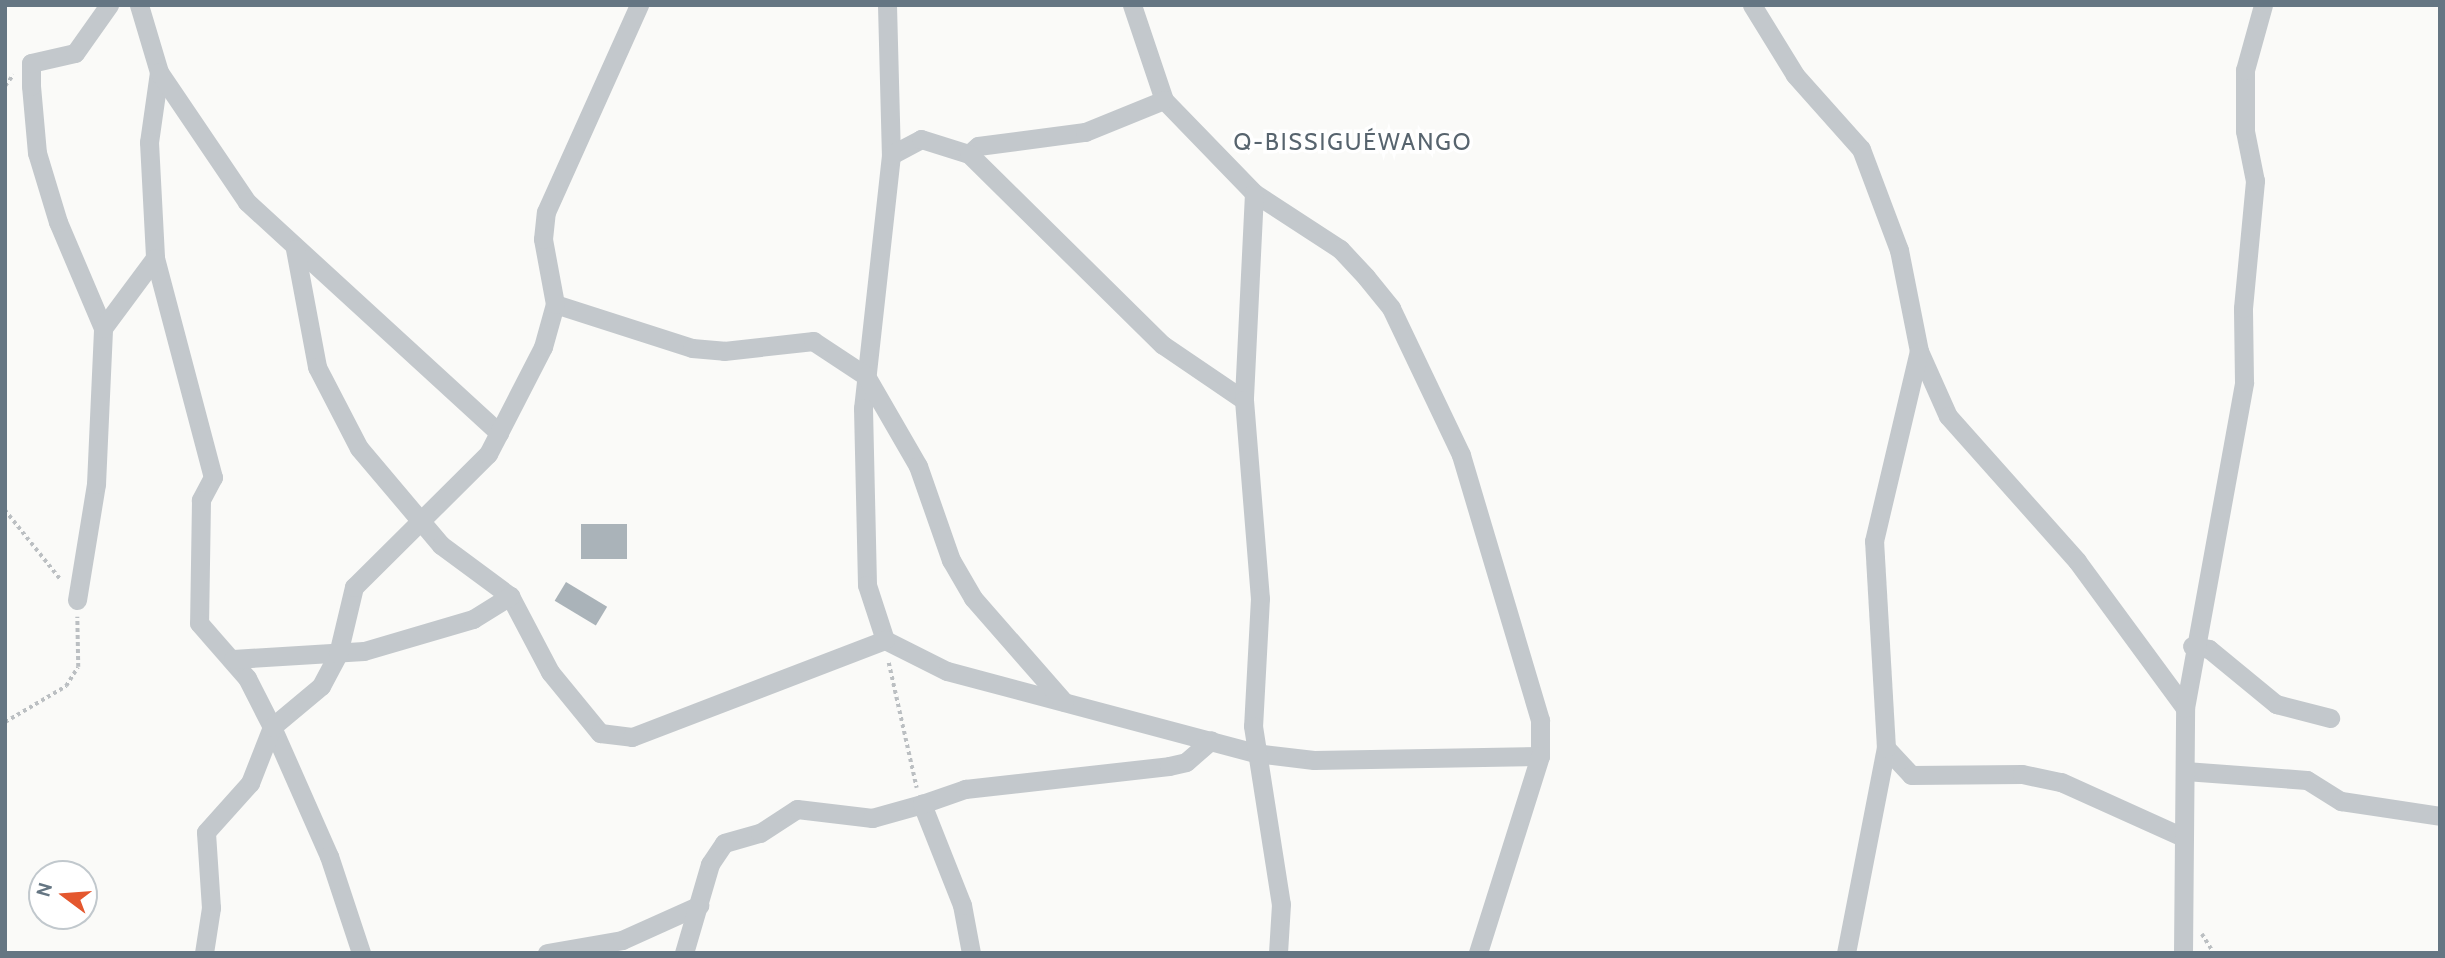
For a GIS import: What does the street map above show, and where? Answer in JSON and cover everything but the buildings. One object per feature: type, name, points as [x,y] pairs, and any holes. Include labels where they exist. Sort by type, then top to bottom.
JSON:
[{"type":"street","points":[[77,600],[96,484],[103,328],[58,222],[37,153],[31,62],[75,53],[109,5]]},
{"type":"street","points":[[139,5],[159,72],[247,202],[295,249],[499,433]]},
{"type":"street","points":[[204,953],[211,908],[206,832],[250,783],[272,727],[301,709],[338,654],[354,587],[422,524],[499,433],[543,347],[555,304],[543,239],[546,212],[639,5]]},
{"type":"street","points":[[887,5],[891,155],[866,376],[867,584],[885,640],[947,671],[1255,753],[1314,760],[1540,756]]},
{"type":"street","points":[[1132,5],[1164,100],[1254,193],[1340,249],[1391,307],[1434,390],[1527,660],[1540,720],[1540,756],[1478,953]]},
{"type":"street","points":[[1752,5],[1795,75],[1861,149],[1899,250],[1919,351],[1948,416],[2077,561],[2185,708]]},
{"type":"street","points":[[2183,953],[2185,708],[2192,646],[2244,382],[2243,308],[2255,181],[2245,131],[2245,70],[2263,5]]},
{"type":"street","points":[[159,72],[149,142],[155,258],[213,477],[201,500],[198,623],[233,659],[272,727],[329,856],[361,953]]},
{"type":"street","points":[[969,154],[978,146],[1085,132],[1164,100]]},
{"type":"street","points":[[891,155],[921,139],[969,154],[1163,345],[1244,400]]},
{"type":"street","points":[[1254,193],[1244,400],[1260,598],[1255,753],[1280,890],[1278,953]]},
{"type":"street","points":[[295,249],[317,368],[330,397],[377,473],[422,524],[510,596],[584,721],[617,740],[885,640]]},
{"type":"street","points":[[103,328],[155,258]]},
{"type":"street","points":[[555,304],[692,348],[724,351],[813,341],[866,376],[918,466],[951,560],[973,598],[1064,703]]},
{"type":"street","points":[[1846,953],[1885,748],[1874,541],[1919,351]]},
{"type":"street","points":[[233,659],[338,654],[472,619],[510,596]]},
{"type":"street","points":[[2192,646],[2208,649],[2276,704],[2330,718]]},
{"type":"street","points":[[684,953],[710,864],[724,843],[760,833],[791,812],[810,808],[872,818],[965,789],[1169,766],[1186,762],[1211,740]]},
{"type":"street","points":[[1885,748],[1911,775],[2022,774],[2061,782],[2183,837]]},
{"type":"street","points":[[2185,771],[2307,780],[2341,801],[2440,816]]},
{"type":"street","points":[[922,804],[962,905],[971,953]]},
{"type":"street","points":[[547,953],[622,940],[700,905]]},
{"type":"path","points":[[5,510],[77,600],[78,667],[66,686],[5,722]]},
{"type":"path","points":[[885,640],[922,804]]},
{"type":"district","name":"Q-BISSIGUÉWANGO","points":[[1353,142]]}]
